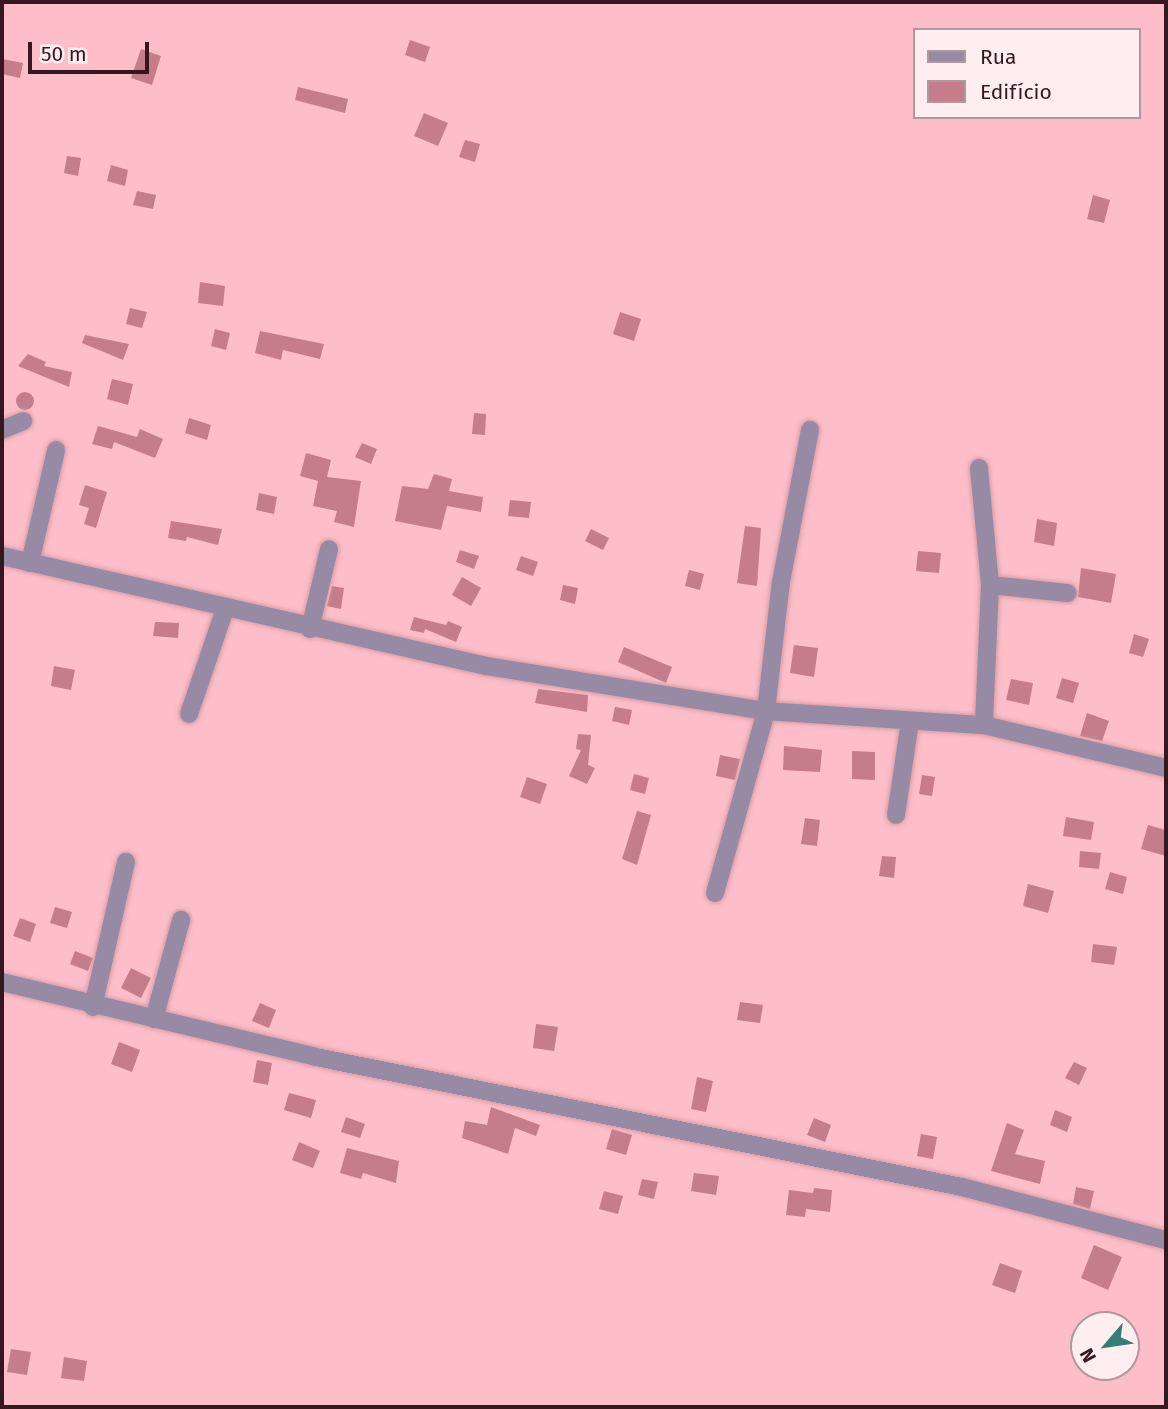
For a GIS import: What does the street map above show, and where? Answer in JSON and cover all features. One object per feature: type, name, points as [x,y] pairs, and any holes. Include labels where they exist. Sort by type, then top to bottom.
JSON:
[{"type":"street","points":[[2,430],[23,421]]},
{"type":"street","points":[[715,893],[766,710],[781,582],[810,430]]},
{"type":"street","points":[[30,563],[56,450]]},
{"type":"street","points":[[979,467],[990,585],[984,725]]},
{"type":"street","points":[[310,629],[329,549]]},
{"type":"street","points":[[2,556],[310,629],[573,682],[766,710],[984,725],[1166,768]]},
{"type":"street","points":[[990,585],[1068,593]]},
{"type":"street","points":[[189,714],[225,609]]},
{"type":"street","points":[[896,816],[910,721]]},
{"type":"street","points":[[93,1007],[125,862]]},
{"type":"street","points":[[154,1019],[181,919]]},
{"type":"street","points":[[2,982],[93,1007],[316,1057],[962,1187],[1166,1241]]},
{"type":"building","points":[[410,40],[430,47],[425,62],[405,55]]},
{"type":"building","points":[[141,49],[161,56],[152,85],[131,78]]},
{"type":"building","points":[[2,59],[23,63],[20,78],[2,74]]},
{"type":"building","points":[[298,87],[348,99],[345,113],[295,100]]},
{"type":"building","points":[[424,113],[448,123],[438,146],[414,136]]},
{"type":"building","points":[[465,140],[480,144],[475,162],[459,157]]},
{"type":"building","points":[[67,156],[81,158],[78,176],[64,173]]},
{"type":"building","points":[[111,165],[128,170],[125,186],[107,181]]},
{"type":"building","points":[[137,191],[156,195],[153,209],[133,205]]},
{"type":"building","points":[[1093,195],[1110,200],[1104,223],[1087,219]]},
{"type":"building","points":[[200,282],[225,286],[223,306],[198,303]]},
{"type":"building","points":[[130,308],[147,312],[142,328],[126,324]]},
{"type":"building","points":[[620,312],[641,319],[634,341],[613,334]]},
{"type":"building","points":[[215,329],[230,333],[226,350],[211,346]]},
{"type":"building","points":[[260,331],[324,344],[320,359],[283,350],[281,360],[255,353]]},
{"type":"building","points":[[85,335],[129,344],[123,360],[82,343]]},
{"type":"building","points":[[28,354],[46,362],[44,366],[72,372],[69,387],[18,366]]},
{"type":"building","points":[[112,379],[133,384],[128,405],[107,399]]},
{"type":"building","points":[[25,392],[31,395],[34,401],[31,407],[25,410],[19,407],[16,401],[19,395]]},
{"type":"building","points":[[474,413],[486,414],[485,435],[472,434]]},
{"type":"building","points":[[189,418],[211,425],[207,440],[185,433]]},
{"type":"building","points":[[98,426],[137,437],[140,429],[163,439],[155,458],[114,442],[112,449],[92,444]]},
{"type":"building","points":[[362,443],[377,449],[371,464],[355,457]]},
{"type":"building","points":[[306,453],[331,460],[327,477],[361,481],[354,527],[334,522],[337,511],[313,506],[318,481],[300,476]]},
{"type":"building","points":[[434,474],[452,479],[449,491],[483,497],[481,512],[447,506],[441,530],[395,521],[402,486],[428,489]]},
{"type":"building","points":[[85,485],[107,492],[96,528],[84,524],[89,508],[79,505]]},
{"type":"building","points":[[259,493],[277,497],[274,514],[256,510]]},
{"type":"building","points":[[510,500],[531,502],[529,518],[508,516]]},
{"type":"building","points":[[1037,519],[1057,523],[1054,546],[1034,542]]},
{"type":"building","points":[[171,521],[222,529],[218,545],[187,537],[186,541],[168,538]]},
{"type":"building","points":[[745,526],[761,528],[757,586],[737,583]]},
{"type":"building","points":[[591,529],[609,538],[603,550],[585,541]]},
{"type":"building","points":[[460,550],[479,556],[474,569],[456,562]]},
{"type":"building","points":[[918,551],[941,553],[939,573],[916,571]]},
{"type":"building","points":[[521,556],[538,562],[533,576],[516,570]]},
{"type":"building","points":[[1081,568],[1116,574],[1111,603],[1078,597]]},
{"type":"building","points":[[689,570],[704,574],[700,590],[685,586]]},
{"type":"building","points":[[462,577],[481,588],[471,606],[452,595]]},
{"type":"building","points":[[563,585],[578,588],[575,604],[560,600]]},
{"type":"building","points":[[332,586],[344,588],[341,609],[327,606]]},
{"type":"building","points":[[414,617],[446,625],[448,621],[462,627],[456,642],[425,629],[424,633],[410,630]]},
{"type":"building","points":[[155,622],[179,623],[178,638],[153,636]]},
{"type":"building","points":[[1134,634],[1149,639],[1143,657],[1129,653]]},
{"type":"building","points":[[794,645],[818,648],[814,677],[790,673]]},
{"type":"building","points":[[624,647],[672,667],[666,683],[618,662]]},
{"type":"building","points":[[54,666],[75,670],[71,690],[51,686]]},
{"type":"building","points":[[1062,678],[1079,683],[1073,703],[1056,698]]},
{"type":"building","points":[[1011,679],[1033,683],[1029,705],[1006,700]]},
{"type":"building","points":[[538,689],[588,695],[587,712],[535,703]]},
{"type":"building","points":[[615,707],[632,710],[629,725],[612,721]]},
{"type":"building","points":[[1087,713],[1109,721],[1102,741],[1080,736]]},
{"type":"building","points":[[578,734],[591,735],[588,765],[595,768],[587,784],[569,776],[581,750],[576,749]]},
{"type":"building","points":[[784,746],[822,750],[820,772],[783,770]]},
{"type":"building","points":[[852,751],[875,752],[875,780],[852,779]]},
{"type":"building","points":[[720,755],[740,759],[735,780],[716,776]]},
{"type":"building","points":[[634,774],[649,778],[645,794],[630,790]]},
{"type":"building","points":[[922,775],[935,777],[932,796],[919,794]]},
{"type":"building","points":[[527,777],[547,784],[540,804],[520,797]]},
{"type":"building","points":[[637,811],[651,815],[637,865],[622,859]]},
{"type":"building","points":[[1066,817],[1094,822],[1091,840],[1063,836]]},
{"type":"building","points":[[805,818],[820,820],[817,846],[801,844]]},
{"type":"building","points":[[1148,825],[1166,830],[1166,856],[1141,849]]},
{"type":"building","points":[[1080,851],[1101,853],[1099,869],[1079,867]]},
{"type":"building","points":[[882,856],[896,857],[894,878],[879,876]]},
{"type":"building","points":[[1110,872],[1127,877],[1123,894],[1105,889]]},
{"type":"building","points":[[1028,884],[1054,891],[1048,913],[1023,906]]},
{"type":"building","points":[[55,907],[72,912],[67,928],[50,923]]},
{"type":"building","points":[[20,918],[36,924],[30,942],[13,936]]},
{"type":"building","points":[[1093,944],[1117,947],[1114,965],[1091,962]]},
{"type":"building","points":[[75,951],[93,958],[88,971],[70,964]]},
{"type":"building","points":[[131,968],[151,978],[141,998],[121,988]]},
{"type":"building","points":[[740,1002],[763,1005],[760,1023],[737,1020]]},
{"type":"building","points":[[260,1003],[276,1010],[269,1028],[252,1021]]},
{"type":"building","points":[[536,1024],[558,1027],[554,1051],[533,1048]]},
{"type":"building","points":[[119,1042],[140,1050],[132,1072],[111,1064]]},
{"type":"building","points":[[257,1060],[272,1063],[268,1085],[253,1082]]},
{"type":"building","points":[[1074,1062],[1087,1068],[1079,1085],[1065,1078]]},
{"type":"building","points":[[697,1077],[713,1081],[706,1112],[691,1109]]},
{"type":"building","points":[[289,1093],[316,1100],[311,1118],[284,1110]]},
{"type":"building","points":[[491,1107],[540,1125],[536,1136],[515,1128],[508,1154],[462,1138],[465,1121],[487,1125]]},
{"type":"building","points":[[1055,1110],[1072,1117],[1067,1132],[1050,1125]]},
{"type":"building","points":[[346,1117],[365,1124],[360,1138],[341,1132]]},
{"type":"building","points":[[814,1118],[831,1125],[825,1142],[807,1135]]},
{"type":"building","points":[[1007,1123],[1024,1130],[1015,1154],[1045,1161],[1040,1184],[991,1171]]},
{"type":"building","points":[[612,1129],[632,1135],[626,1155],[606,1149]]},
{"type":"building","points":[[921,1134],[937,1137],[933,1159],[917,1156]]},
{"type":"building","points":[[299,1142],[320,1151],[313,1168],[292,1160]]},
{"type":"building","points":[[347,1148],[399,1161],[396,1183],[363,1173],[361,1179],[340,1173]]},
{"type":"building","points":[[694,1173],[719,1176],[716,1195],[691,1191]]},
{"type":"building","points":[[642,1179],[658,1182],[654,1199],[638,1195]]},
{"type":"building","points":[[1076,1187],[1094,1191],[1090,1209],[1073,1204]]},
{"type":"building","points":[[814,1188],[832,1190],[830,1212],[806,1209],[805,1217],[786,1215],[789,1190],[813,1193]]},
{"type":"building","points":[[604,1191],[623,1196],[618,1214],[599,1209]]},
{"type":"building","points":[[1094,1245],[1122,1257],[1108,1290],[1081,1278]]},
{"type":"building","points":[[1000,1263],[1022,1271],[1015,1293],[992,1285]]},
{"type":"building","points":[[11,1349],[31,1352],[27,1375],[7,1372]]},
{"type":"building","points":[[64,1357],[87,1361],[84,1381],[61,1378]]}]
